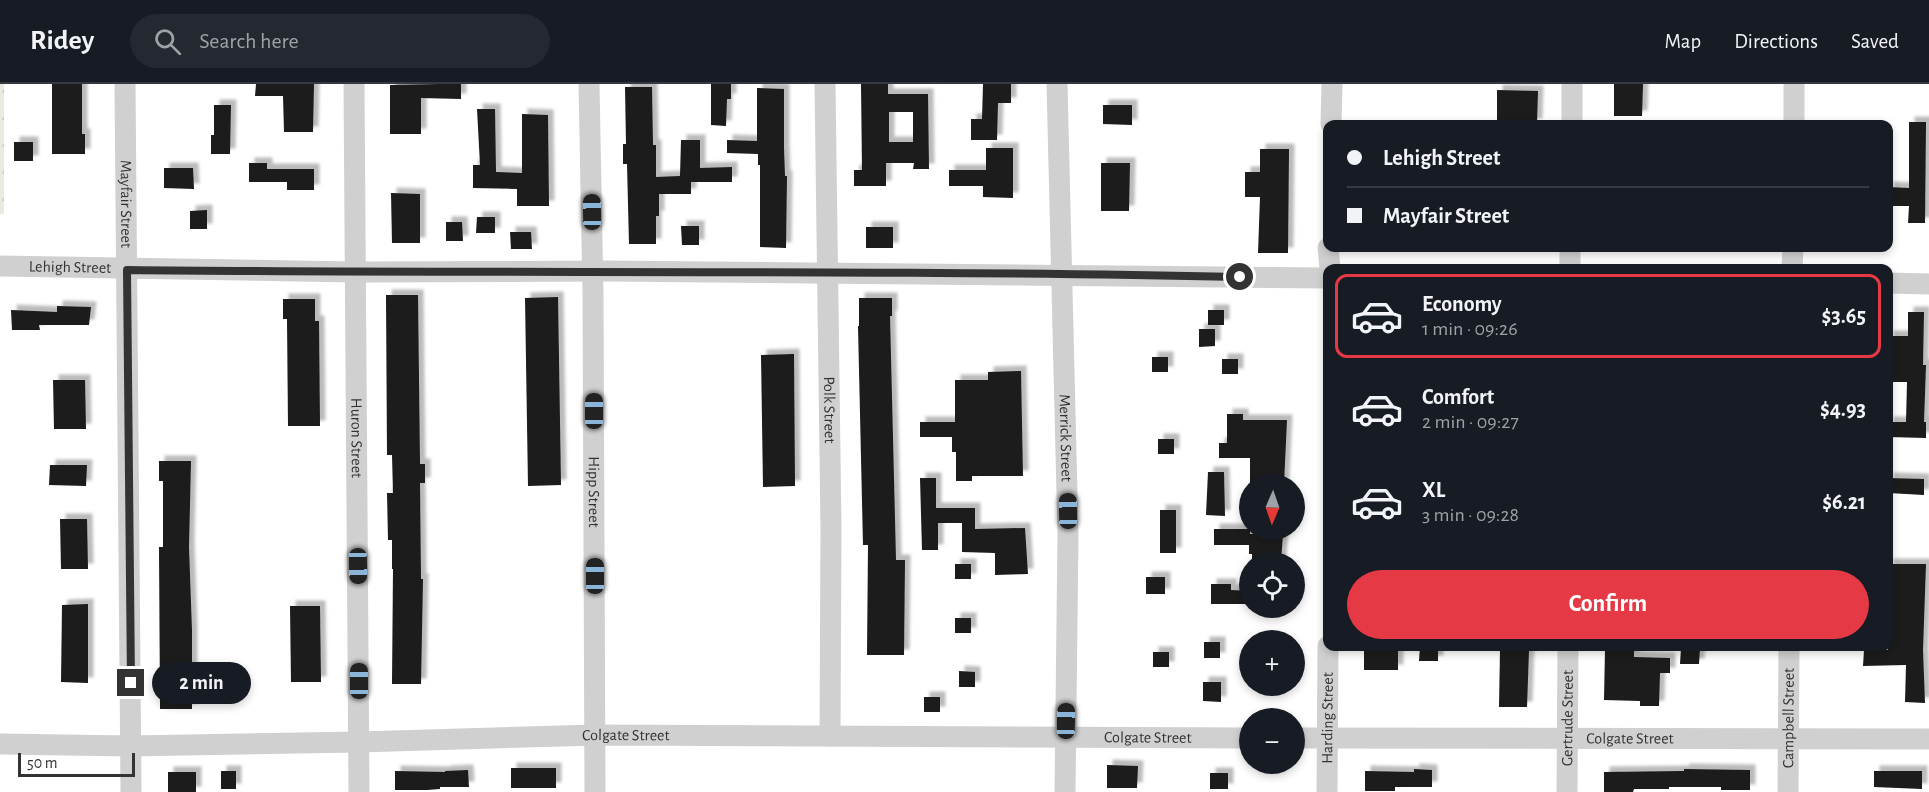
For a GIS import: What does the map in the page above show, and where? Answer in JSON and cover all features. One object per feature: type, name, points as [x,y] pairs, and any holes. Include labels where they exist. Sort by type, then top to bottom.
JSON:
[{"type":"street","name":"Mayfair Street","points":[[125,84],[131,792]]},
{"type":"street","name":"Huron Street","points":[[354,84],[359,792]]},
{"type":"street","name":"Hipp Street","points":[[590,84],[596,792]]},
{"type":"street","name":"Polk Street","points":[[825,84],[831,528],[830,735]]},
{"type":"street","name":"Merrick Street","points":[[1057,84],[1068,535],[1065,792]]},
{"type":"street","points":[[1331,120],[1332,84]]},
{"type":"street","points":[[1572,84],[1572,120]]},
{"type":"street","points":[[1794,84],[1794,120]]},
{"type":"street","name":"Lehigh Street","points":[[0,266],[127,270],[1062,274],[1323,278]]},
{"type":"street","points":[[1893,283],[1929,284]]},
{"type":"street","name":"Harding Street","points":[[1327,792],[1328,651]]},
{"type":"street","name":"Gertrude Street","points":[[1568,651],[1568,792]]},
{"type":"street","name":"Campbell Street","points":[[1788,792],[1789,651]]},
{"type":"street","name":"Colgate Street","points":[[0,744],[131,746],[596,735],[1239,738]]},
{"type":"street","name":"Colgate Street","points":[[1305,738],[1929,739]]},
{"type":"green space","points":[[0,84],[4,84],[4,214],[0,214]]},
{"type":"building","points":[[52,84],[82,84],[82,134],[85,134],[85,154],[52,154]]},
{"type":"building","points":[[256,84],[314,84],[313,132],[284,132],[283,96],[255,96]]},
{"type":"building","points":[[461,84],[461,99],[421,98],[421,134],[390,134],[390,85]]},
{"type":"building","points":[[711,84],[731,84],[731,99],[727,99],[726,126],[711,125]]},
{"type":"building","points":[[861,84],[888,84],[888,94],[928,94],[929,169],[913,169],[914,163],[886,163],[886,186],[854,186],[854,170],[862,170]],"holes":[[[889,112],[913,112],[913,142],[889,142]]]},
{"type":"building","points":[[983,84],[1011,84],[1011,103],[998,103],[997,140],[971,140],[971,119],[982,119]]},
{"type":"building","points":[[1614,84],[1643,84],[1642,116],[1614,116]]},
{"type":"building","points":[[625,87],[652,87],[656,177],[680,176],[681,140],[700,140],[700,168],[732,167],[732,182],[691,182],[691,194],[659,194],[656,244],[629,244],[627,164],[623,164],[623,144],[626,144]]},
{"type":"building","points":[[757,88],[784,89],[784,148],[785,176],[787,176],[786,248],[760,247],[758,154],[727,153],[727,140],[757,141]]},
{"type":"building","points":[[1497,90],[1538,91],[1537,120],[1497,120]]},
{"type":"building","points":[[214,105],[231,105],[230,154],[211,154],[211,135],[214,135]]},
{"type":"building","points":[[1103,105],[1132,105],[1132,125],[1103,124]]},
{"type":"building","points":[[477,109],[495,109],[496,172],[522,173],[522,114],[548,115],[549,206],[517,206],[517,189],[473,188],[473,165],[480,165]]},
{"type":"building","points":[[1909,122],[1926,122],[1925,223],[1908,223],[1909,206],[1893,206],[1893,187],[1909,188]]},
{"type":"building","points":[[14,142],[33,142],[33,161],[14,161]]},
{"type":"building","points":[[986,148],[1013,148],[1013,198],[983,197],[983,186],[949,186],[949,170],[986,170]]},
{"type":"building","points":[[1260,149],[1289,149],[1288,253],[1258,253],[1260,197],[1245,197],[1245,172],[1260,172]]},
{"type":"building","points":[[249,163],[267,163],[267,169],[314,169],[314,190],[287,190],[287,182],[249,182]]},
{"type":"building","points":[[1101,163],[1130,163],[1129,211],[1101,211]]},
{"type":"building","points":[[164,168],[193,168],[194,189],[164,188]]},
{"type":"building","points":[[391,193],[420,194],[420,243],[392,243]]},
{"type":"building","points":[[207,210],[207,229],[190,229],[190,211]]},
{"type":"building","points":[[477,217],[495,217],[495,233],[476,233]]},
{"type":"building","points":[[446,222],[462,222],[463,241],[446,241]]},
{"type":"building","points":[[681,226],[699,226],[699,245],[682,245]]},
{"type":"building","points":[[866,227],[893,227],[893,248],[866,248]]},
{"type":"building","points":[[510,232],[531,232],[532,249],[511,249]]},
{"type":"building","points":[[386,295],[418,295],[420,464],[425,464],[425,483],[420,483],[421,579],[423,579],[421,684],[392,684],[393,569],[392,540],[388,540],[387,493],[393,493],[392,455],[387,455]]},
{"type":"building","points":[[558,297],[561,485],[528,486],[525,298]]},
{"type":"building","points":[[859,298],[892,298],[892,316],[890,316],[896,560],[905,560],[904,655],[867,655],[868,545],[863,545]]},
{"type":"building","points":[[283,299],[315,299],[315,321],[319,321],[320,426],[288,426],[287,319],[283,319]]},
{"type":"building","points":[[57,306],[91,307],[89,325],[39,325],[40,330],[12,330],[11,310],[57,312]]},
{"type":"building","points":[[1208,310],[1224,310],[1224,325],[1208,325]]},
{"type":"building","points":[[1908,312],[1924,312],[1923,365],[1926,365],[1924,422],[1926,422],[1926,438],[1893,437],[1893,422],[1906,422],[1907,382],[1893,382],[1893,336],[1908,336]]},
{"type":"building","points":[[1199,329],[1215,329],[1215,346],[1199,347]]},
{"type":"building","points":[[794,354],[795,486],[763,487],[761,355]]},
{"type":"building","points":[[1152,357],[1168,357],[1168,372],[1152,372]]},
{"type":"building","points":[[1222,359],[1238,359],[1238,374],[1222,374]]},
{"type":"building","points":[[1021,371],[1023,476],[972,476],[972,481],[956,481],[956,452],[952,452],[952,437],[920,437],[920,422],[955,422],[955,380],[988,380],[988,372]]},
{"type":"building","points":[[53,380],[85,380],[86,429],[54,429]]},
{"type":"building","points":[[1227,414],[1243,414],[1243,420],[1287,420],[1284,474],[1250,474],[1250,458],[1219,458],[1219,443],[1227,443]]},
{"type":"building","points":[[1158,439],[1174,439],[1174,454],[1158,454]]},
{"type":"building","points":[[159,461],[191,461],[189,547],[192,709],[160,709],[159,547],[163,547],[163,481],[159,481]]},
{"type":"building","points":[[50,465],[87,465],[86,486],[49,485]]},
{"type":"building","points":[[1208,472],[1224,472],[1225,516],[1206,515]]},
{"type":"building","points":[[920,478],[936,478],[936,508],[975,508],[975,529],[1025,528],[1028,574],[995,575],[995,553],[962,552],[962,523],[938,523],[938,550],[922,550]]},
{"type":"building","points":[[1893,478],[1924,479],[1924,495],[1893,493]]},
{"type":"building","points":[[1160,510],[1176,510],[1176,553],[1160,553]]},
{"type":"building","points":[[60,519],[87,519],[88,569],[61,569]]},
{"type":"building","points":[[1214,529],[1239,529],[1239,540],[1283,540],[1282,552],[1249,552],[1249,545],[1214,545]]},
{"type":"building","points":[[955,564],[971,564],[971,579],[955,579]]},
{"type":"building","points":[[1893,564],[1926,564],[1923,650],[1925,703],[1905,702],[1906,665],[1863,666],[1864,651],[1893,651]]},
{"type":"building","points":[[1146,577],[1165,577],[1165,594],[1146,594]]},
{"type":"building","points":[[1211,584],[1231,584],[1231,590],[1239,590],[1239,604],[1211,604]]},
{"type":"building","points":[[88,604],[88,683],[61,682],[62,605]]},
{"type":"building","points":[[290,606],[320,606],[321,682],[291,682]]},
{"type":"building","points":[[955,618],[971,618],[971,633],[955,633]]},
{"type":"building","points":[[1204,642],[1220,642],[1220,658],[1204,658]]},
{"type":"building","points":[[1364,651],[1398,651],[1398,670],[1364,670]]},
{"type":"building","points":[[1420,651],[1438,651],[1438,661],[1419,661]]},
{"type":"building","points":[[1500,651],[1529,651],[1527,707],[1499,707]]},
{"type":"building","points":[[1605,651],[1634,651],[1634,657],[1670,658],[1670,673],[1660,673],[1659,706],[1640,706],[1640,701],[1604,700]]},
{"type":"building","points":[[1681,651],[1700,651],[1699,664],[1680,664]]},
{"type":"building","points":[[1153,652],[1169,652],[1169,667],[1153,667]]},
{"type":"building","points":[[959,671],[975,672],[975,687],[959,687]]},
{"type":"building","points":[[1203,682],[1221,682],[1221,702],[1203,701]]},
{"type":"building","points":[[924,697],[940,697],[940,712],[924,712]]},
{"type":"building","points":[[1107,765],[1138,766],[1137,788],[1107,788]]},
{"type":"building","points":[[511,768],[556,768],[556,788],[511,788]]},
{"type":"building","points":[[1414,769],[1432,770],[1432,787],[1395,787],[1395,791],[1365,791],[1365,771],[1414,772]]},
{"type":"building","points":[[1684,769],[1750,770],[1750,790],[1721,790],[1721,787],[1669,787],[1669,789],[1634,789],[1633,792],[1604,792],[1604,772],[1684,771]]},
{"type":"building","points":[[468,770],[469,787],[395,790],[395,771]]},
{"type":"building","points":[[221,771],[236,771],[236,789],[221,789]]},
{"type":"building","points":[[1874,771],[1922,771],[1922,789],[1874,787]]},
{"type":"building","points":[[168,772],[196,772],[196,792],[168,792]]},
{"type":"building","points":[[1210,773],[1228,773],[1228,789],[1210,789]]},
{"type":"route","points":[[131,683],[127,270],[608,271],[1240,277]]}]
